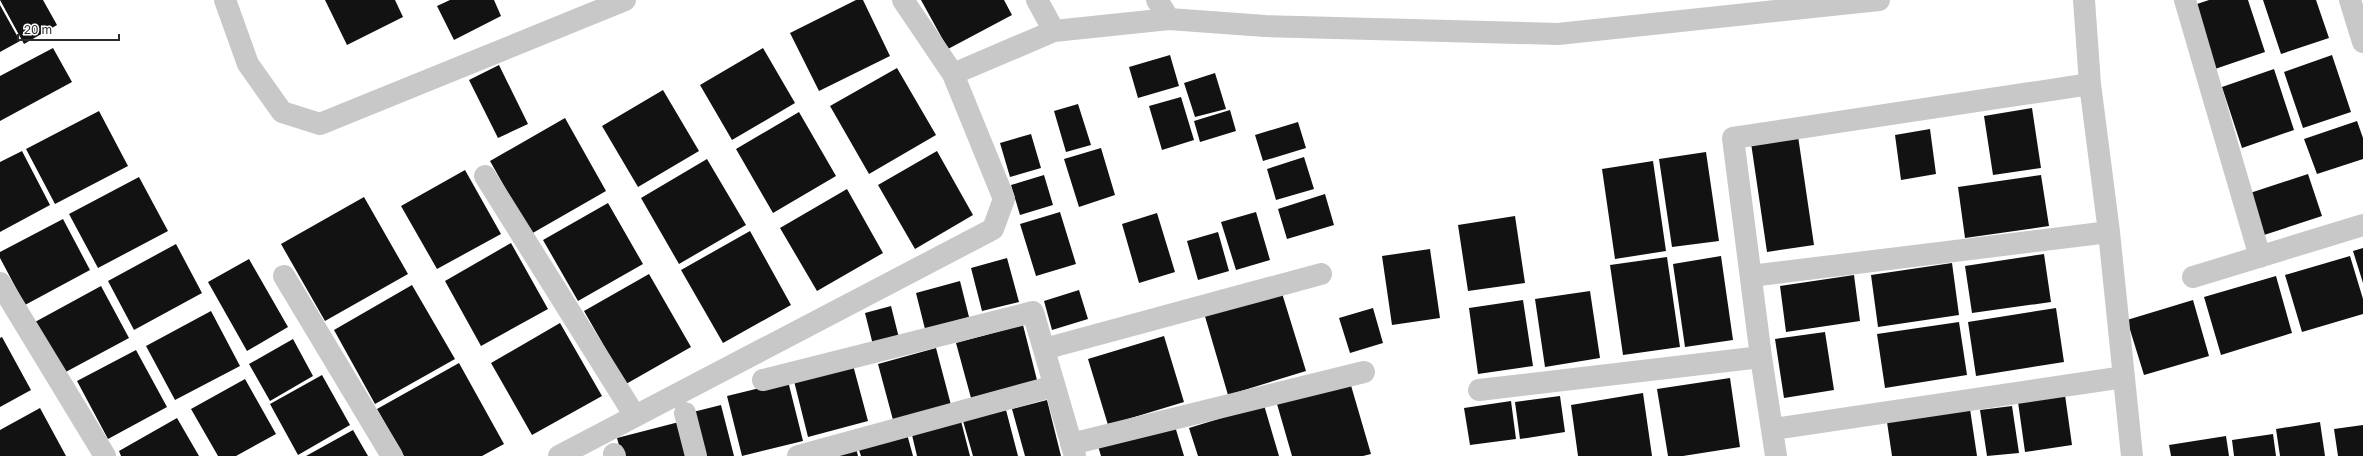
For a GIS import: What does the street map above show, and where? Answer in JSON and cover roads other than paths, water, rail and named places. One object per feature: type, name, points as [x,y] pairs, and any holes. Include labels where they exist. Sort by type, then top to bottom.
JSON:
[{"type":"street","points":[[226,0],[248,64],[282,112],[320,124],[625,0]]},
{"type":"street","points":[[559,456],[993,229],[1004,199],[953,74],[903,0]]},
{"type":"street","points":[[1037,0],[1054,31]]},
{"type":"street","points":[[1158,0],[1169,19]]},
{"type":"street","points":[[953,74],[1054,31],[1169,19],[1265,26],[1558,34],[1879,0]]},
{"type":"street","points":[[2084,0],[2090,84],[2109,232],[2132,456]]},
{"type":"street","points":[[2185,0],[2260,257]]},
{"type":"street","points":[[2350,0],[2363,42]]},
{"type":"street","points":[[1776,456],[1761,357],[1752,276],[1733,138],[2090,84]]},
{"type":"street","points":[[485,176],[635,416]]},
{"type":"street","points":[[2193,277],[2363,225]]},
{"type":"street","points":[[1752,276],[2109,232]]},
{"type":"street","points":[[1044,349],[1321,274]]},
{"type":"street","points":[[284,276],[392,456]]},
{"type":"street","points":[[0,283],[105,456]]},
{"type":"street","points":[[763,380],[1033,312],[1073,450],[1364,372]]},
{"type":"street","points":[[1479,390],[1761,357]]},
{"type":"street","points":[[1773,430],[2124,377]]},
{"type":"street","points":[[798,456],[1054,386]]},
{"type":"street","points":[[685,413],[696,456]]}]
